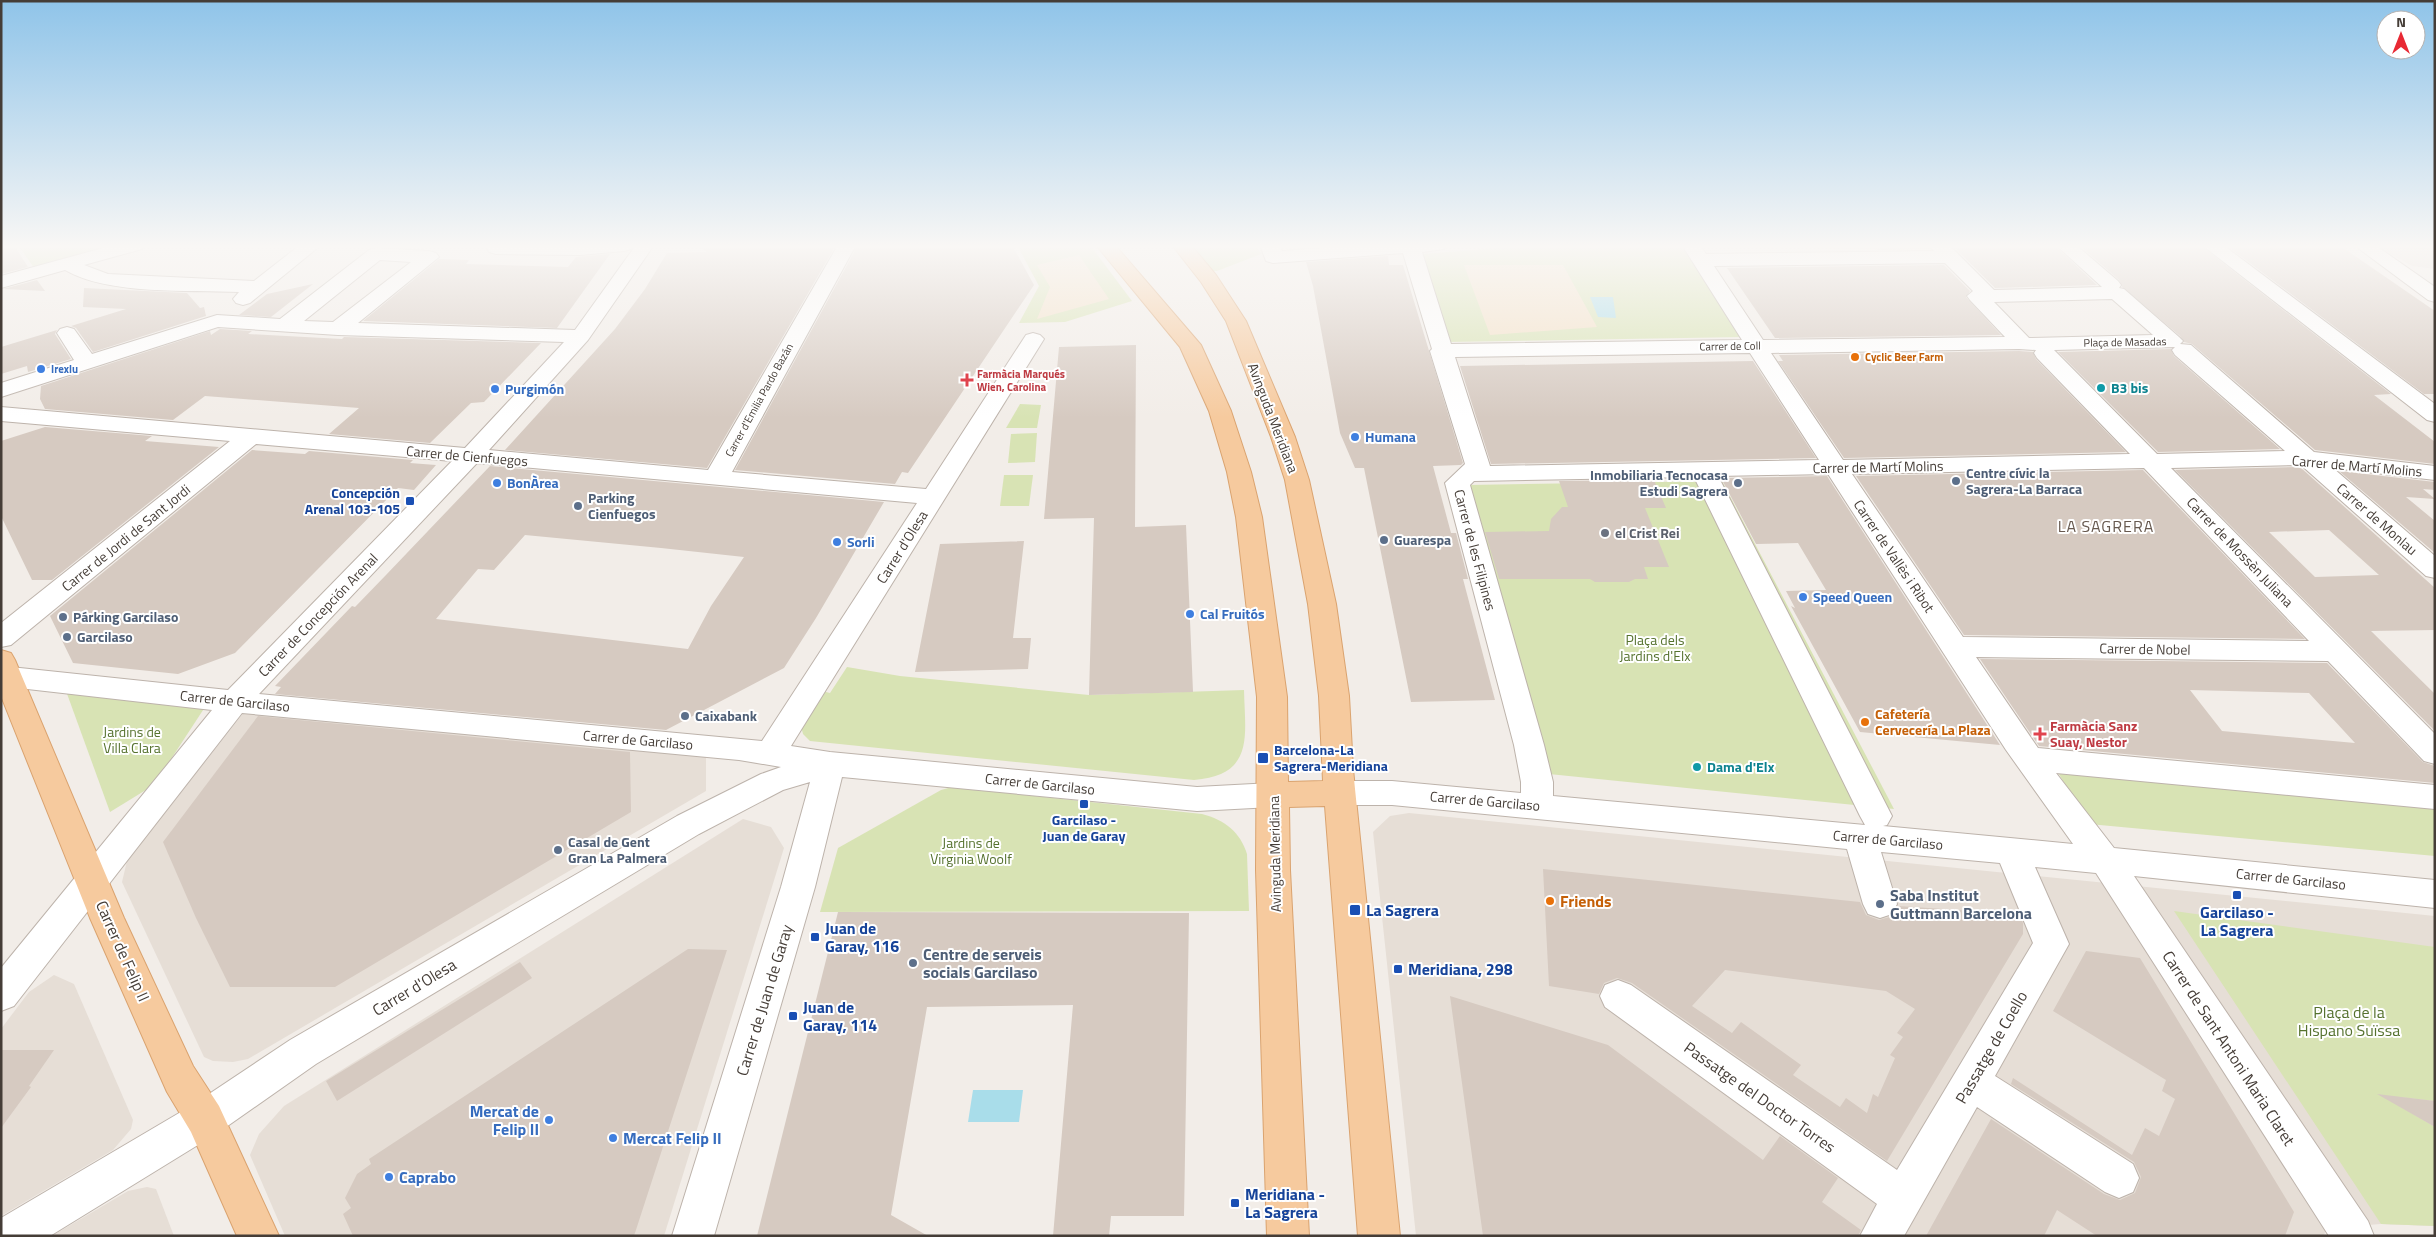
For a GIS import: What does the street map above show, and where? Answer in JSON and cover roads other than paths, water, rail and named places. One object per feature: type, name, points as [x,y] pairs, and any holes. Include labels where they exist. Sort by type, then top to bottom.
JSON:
[{"type":"main road","name":"Avinguda Meridiana","points":[[1154,303],[1190,345],[1220,411],[1239,472],[1256,561],[1272,686],[1274,870],[1288,1236]]},
{"type":"main road","name":"Avinguda Meridiana","points":[[1224,303],[1236,321],[1283,437],[1297,480],[1322,604],[1334,696],[1340,793],[1380,1236]]},
{"type":"main road","name":"Carrer de Felip II","points":[[4,671],[92,880],[180,1079],[204,1119],[258,1236]]},
{"type":"main road","points":[[1274,795],[1340,793]]},
{"type":"street","points":[[218,321],[239,303]]},
{"type":"street","points":[[284,326],[314,303]]},
{"type":"street","points":[[338,329],[371,303]]},
{"type":"street","name":"Carrer de Concepción Arenal","points":[[1,994],[235,701],[471,456],[581,336],[604,303]]},
{"type":"street","name":"Carrer d'Emilia Pardo Bazán","points":[[716,476],[722,470],[814,303]]},
{"type":"street","name":"Carrer de les Filipines","points":[[1427,303],[1478,466],[1457,483],[1529,745],[1537,782],[1537,806]]},
{"type":"street","name":"Carrer de Vallès i Ribot","points":[[1729,303],[1836,468],[2029,759],[2085,836],[2106,861]]},
{"type":"street","name":"Plaça de Masadas","points":[[1983,303],[2023,344],[2172,341],[2129,303]]},
{"type":"street","points":[[2286,303],[2435,415]]},
{"type":"street","points":[[1,390],[218,321],[338,329],[581,336]]},
{"type":"street","points":[[67,333],[87,363]]},
{"type":"street","name":"Carrer d'Olesa","points":[[770,753],[809,695],[1034,339]]},
{"type":"street","name":"Carrer de Coll","points":[[1441,351],[2019,343]]},
{"type":"street","name":"Carrer de Monlau","points":[[2183,350],[2435,570]]},
{"type":"street","name":"Carrer de Mossèn Juliana","points":[[2045,353],[2435,752]]},
{"type":"street","points":[[9,415],[24,395],[47,375]]},
{"type":"street","name":"Carrer de Cienfuegos","points":[[9,415],[934,496]]},
{"type":"street","name":"Carrer de Jordi de Sant Jordi","points":[[1,638],[250,437]]},
{"type":"street","name":"Carrer de Martí Molins","points":[[1470,474],[2307,458],[2435,473]]},
{"type":"street","points":[[1703,470],[1868,827],[1880,904]]},
{"type":"street","name":"Carrer de Nobel","points":[[1954,647],[2336,651]]},
{"type":"street","name":"Carrer de Garcilaso","points":[[4,671],[235,701],[770,753],[830,764],[1197,798],[1274,795]]},
{"type":"street","points":[[2029,759],[2435,796]]},
{"type":"street","name":"Carrer d'Olesa","points":[[11,1236],[204,1119],[303,1052],[694,822],[772,782],[830,764]]},
{"type":"street","name":"Carrer de Juan de Garay","points":[[693,1236],[798,886],[830,764]]},
{"type":"street","name":"Carrer de Garcilaso","points":[[1340,793],[1392,793],[1537,806],[1868,827],[2012,852],[2435,894]]},
{"type":"street","name":"Passatge de Coello","points":[[1881,1236],[2051,944],[2012,852]]},
{"type":"street","name":"Carrer de Sant Antoni Maria Claret","points":[[2106,861],[2353,1236]]},
{"type":"street","name":"Passatge del Doctor Torres","points":[[1618,996],[1903,1198]]},
{"type":"street","points":[[1971,1082],[2118,1178]]},
{"type":"water","points":[[1592,303],[1614,303],[1616,318],[1598,317]]},
{"type":"water","points":[[973,1090],[1023,1090],[1019,1122],[968,1122]]},
{"type":"place","name":"Cyclic Beer Farm","points":[[1855,357]]},
{"type":"place","name":"Irexlu","points":[[41,369]]},
{"type":"place","name":"Farmàcia Marqués Wien, Carolina","points":[[967,380]]},
{"type":"place","name":"B3 bis","points":[[2101,388]]},
{"type":"place","name":"Purgimón","points":[[495,389]]},
{"type":"place","name":"Humana","points":[[1355,437]]},
{"type":"place","name":"Centre cívic la Sagrera-La Barraca","points":[[1956,481]]},
{"type":"place","name":"BonÀrea","points":[[497,483]]},
{"type":"place","name":"Inmobiliaria Tecnocasa Estudi Sagrera","points":[[1738,483]]},
{"type":"place","name":"Concepción Arenal 103-105","points":[[410,501]]},
{"type":"place","name":"Parking Cienfuegos","points":[[578,506]]},
{"type":"place","name":"el Crist Rei","points":[[1605,533]]},
{"type":"place","name":"Guarespa","points":[[1384,540]]},
{"type":"place","name":"Sorli","points":[[837,542]]},
{"type":"place","name":"Speed Queen","points":[[1803,597]]},
{"type":"place","name":"Cal Fruitós","points":[[1190,614]]},
{"type":"place","name":"Párking Garcilaso","points":[[63,617]]},
{"type":"place","name":"Garcilaso","points":[[67,637]]},
{"type":"place","name":"Caixabank","points":[[685,716]]},
{"type":"place","name":"Cafetería Cervecería La Plaza","points":[[1865,722]]},
{"type":"place","name":"Farmàcia Sanz Suay, Nestor","points":[[2040,734]]},
{"type":"place","name":"Barcelona-La Sagrera-Meridiana","points":[[1263,758]]},
{"type":"place","name":"Dama d'Elx","points":[[1697,767]]},
{"type":"place","name":"Garcilaso - Juan de Garay","points":[[1084,804]]},
{"type":"place","name":"Casal de Gent Gran La Palmera","points":[[558,850]]},
{"type":"place","name":"Garcilaso - La Sagrera","points":[[2237,895]]},
{"type":"place","name":"Friends","points":[[1550,901]]},
{"type":"place","name":"Saba Institut Guttmann Barcelona","points":[[1880,904]]},
{"type":"place","name":"La Sagrera","points":[[1355,910]]},
{"type":"place","name":"Juan de Garay, 116","points":[[815,937]]},
{"type":"place","name":"Centre de serveis socials Garcilaso","points":[[913,963]]},
{"type":"place","name":"Meridiana, 298","points":[[1398,969]]},
{"type":"place","name":"Juan de Garay, 114","points":[[793,1016]]},
{"type":"place","name":"Mercat de Felip II","points":[[549,1120]]},
{"type":"place","name":"Mercat Felip II","points":[[613,1138]]},
{"type":"place","name":"Caprabo","points":[[389,1177]]},
{"type":"place","name":"Meridiana - La Sagrera","points":[[1235,1203]]},
{"type":"district","name":"LA SAGRERA","points":[[2106,526]]},
{"type":"park label","name":"Plaça dels Jardins d'Elx","points":[[1655,648]]},
{"type":"park label","name":"Jardins de Villa Clara","points":[[132,740]]},
{"type":"park label","name":"Jardins de Virginia Woolf","points":[[971,852]]},
{"type":"park label","name":"Plaça de la Hispano Suïssa","points":[[2349,1021]]}]
